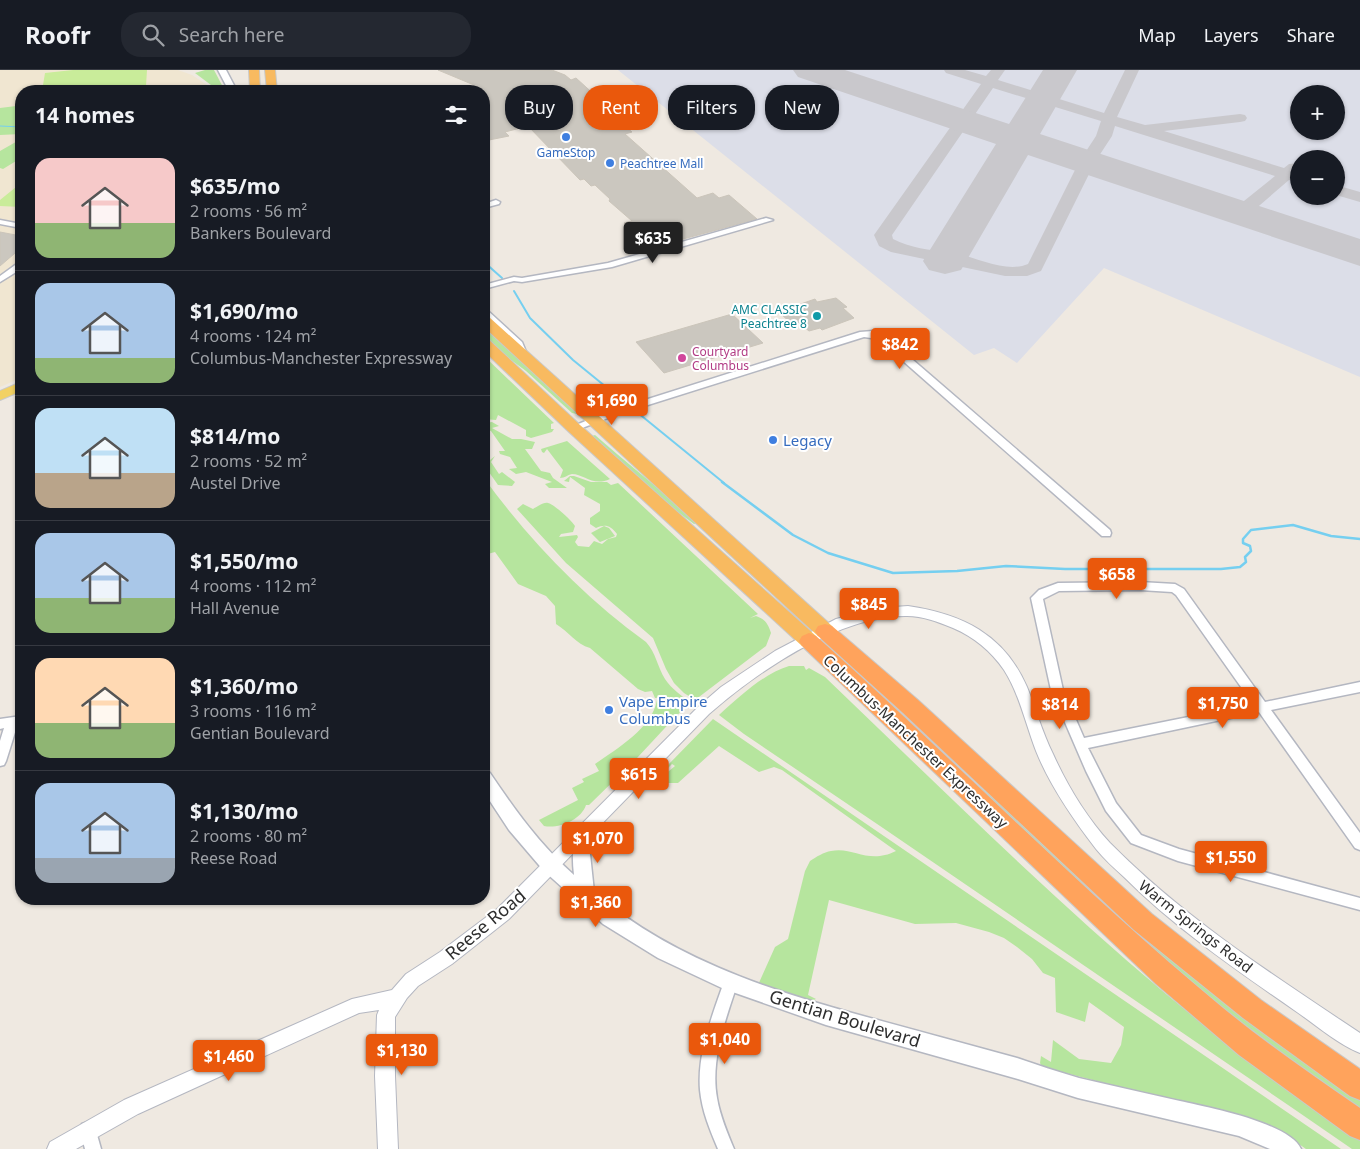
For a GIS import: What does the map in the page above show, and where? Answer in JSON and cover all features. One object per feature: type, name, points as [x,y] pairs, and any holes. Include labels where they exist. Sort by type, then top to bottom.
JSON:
[{"type":"highway","points":[[254,70],[255,85]]},
{"type":"highway","points":[[270,70],[271,85]]},
{"type":"highway","name":"Columbus-Manchester Expressway","points":[[490,325],[594,420],[817,636],[859,685],[1093,910],[1244,1041],[1360,1126]]},
{"type":"highway","name":"Columbus-Manchester Expressway","points":[[490,349],[574,428],[817,636],[917,712],[1143,922],[1252,1009],[1360,1086]]},
{"type":"main road","points":[[222,70],[230,85]]},
{"type":"main road","points":[[0,396],[15,389]]},
{"type":"main road","name":"Gentian Boulevard","points":[[490,787],[515,825],[550,865],[610,918],[665,952],[731,982],[826,1015],[1018,1069],[1078,1088],[1240,1126],[1282,1145]]},
{"type":"main road","points":[[585,896],[581,854],[586,830]]},
{"type":"street","points":[[490,204],[496,202]]},
{"type":"street","points":[[490,286],[609,265],[769,220]]},
{"type":"street","points":[[0,222],[15,225]]},
{"type":"street","points":[[0,280],[15,269]]},
{"type":"street","points":[[490,292],[517,284],[522,280]]},
{"type":"street","points":[[490,317],[519,344],[522,354]]},
{"type":"street","points":[[574,428],[642,403],[864,334],[876,335],[1106,533]]},
{"type":"street","points":[[1360,844],[1193,609],[1175,588],[1058,586],[1043,592],[1037,598],[1057,690],[1111,807],[1136,838],[1158,848],[1360,904]]},
{"type":"street","name":"Warm Springs Road","points":[[817,636],[841,623],[863,616],[908,611],[935,615],[950,620],[984,639],[1000,654],[1011,669],[1045,754],[1070,802],[1103,846],[1156,898],[1192,926],[1266,980],[1360,1044]]},
{"type":"street","name":"Reese Road","points":[[388,1149],[384,1036],[386,1015],[395,998],[412,980],[446,958],[503,914],[704,710],[751,674],[817,636]]},
{"type":"street","points":[[1081,744],[1360,687]]},
{"type":"street","points":[[0,761],[11,722]]},
{"type":"street","points":[[726,1149],[711,1107],[708,1090],[708,1071],[723,1002],[731,982]]},
{"type":"street","points":[[57,1149],[131,1107],[358,1005],[395,998]]},
{"type":"street","points":[[88,1130],[93,1149]]},
{"type":"shaded area","points":[[0,70],[178,70],[192,75],[207,85],[15,85],[15,381],[0,387]]},
{"type":"shaded area","points":[[618,70],[1360,70],[1360,377],[1104,268],[1017,363],[994,348],[974,355],[693,130],[755,130],[755,85],[668,85],[668,110],[658,102],[658,85],[637,85]]},
{"type":"green space","points":[[73,70],[147,70],[146,85],[43,85],[45,73]]},
{"type":"green space","points":[[214,70],[222,85],[211,85],[195,73]]},
{"type":"green space","points":[[15,106],[15,134],[0,135],[0,108]]},
{"type":"green space","points":[[15,142],[15,162],[3,169],[0,168],[0,151]]},
{"type":"green space","points":[[15,188],[15,207],[0,206],[0,200]]},
{"type":"green space","points":[[490,333],[576,411],[577,414],[572,413],[526,371],[490,342]]},
{"type":"green space","points":[[490,362],[554,423],[551,424],[551,429],[554,429],[552,432],[531,438],[526,436],[526,430],[498,415],[496,420],[490,420]]},
{"type":"green space","points":[[490,422],[499,426],[492,428],[512,439],[535,442],[532,449],[525,449],[541,471],[550,473],[553,478],[567,488],[549,488],[545,484],[552,482],[526,472],[516,474],[509,469],[517,468],[510,457],[500,454],[499,451],[505,451],[490,431]]},
{"type":"green space","points":[[595,435],[697,523],[694,524],[654,494],[592,436]]},
{"type":"green space","points":[[567,441],[610,479],[599,482],[572,474],[560,478],[563,470],[547,449],[544,453],[541,449]]},
{"type":"green space","points":[[495,456],[491,462],[499,474],[502,472],[515,482],[512,486],[498,485],[490,474],[490,460]]},
{"type":"green space","points":[[570,476],[591,482],[607,482],[611,485],[618,483],[758,614],[750,618],[756,616],[766,622],[771,633],[766,646],[695,700],[684,693],[674,683],[666,669],[653,638],[566,563],[517,509],[523,504],[533,509],[544,503],[551,504],[575,526],[573,532],[561,534],[559,537],[577,535],[578,537],[575,542],[578,546],[589,547],[594,541],[602,544],[608,539],[616,537],[617,534],[610,527],[602,526],[596,528],[590,524],[590,518],[600,511],[600,504],[584,495],[585,488],[570,477],[569,482],[564,481]]},
{"type":"green space","points":[[490,486],[539,545],[579,587],[646,642],[668,683],[691,704],[677,715],[589,805],[586,805],[579,815],[563,825],[544,826],[539,820],[578,800],[572,788],[584,782],[582,779],[599,771],[595,764],[633,736],[648,720],[657,700],[665,697],[655,698],[652,691],[645,692],[638,689],[590,648],[581,644],[556,624],[555,606],[546,596],[518,584],[495,552],[490,553]]},
{"type":"green space","points":[[604,526],[609,528],[615,536],[600,542],[591,533]]},
{"type":"green space","points":[[789,666],[804,666],[806,670],[809,668],[825,677],[993,839],[1122,956],[1213,1032],[1360,1140],[1360,1149],[1352,1149],[744,734],[719,715],[761,680]]},
{"type":"green space","points":[[713,719],[1341,1149],[1306,1149],[1296,1142],[1229,1115],[1042,1067],[1040,1063],[1041,1056],[1051,1062],[1053,1040],[1079,1059],[1111,1063],[1121,1045],[1124,1027],[1089,1002],[1085,1022],[1056,1012],[1055,978],[1043,973],[1032,959],[1017,947],[1004,938],[989,932],[956,923],[915,924],[829,900],[808,995],[816,999],[806,1003],[758,985],[775,947],[788,939],[805,871],[810,861],[823,854],[839,850],[869,856],[886,855],[896,851],[782,770],[774,767],[759,772],[719,746],[678,783],[668,783],[663,776],[675,766],[672,764],[664,772],[666,767]]},
{"type":"green space","points":[[960,771],[1360,1093],[1360,1115],[1175,972]]},
{"type":"building","name":"Peachtree Mall","points":[[438,70],[552,70],[565,75],[571,80],[576,78],[584,85],[583,130],[630,130],[632,132],[625,134],[697,198],[713,193],[719,198],[729,195],[757,219],[650,248],[624,223],[632,221],[609,201],[610,199],[595,185],[591,186],[584,179],[580,180],[532,130],[573,130],[573,85],[505,85],[505,130],[513,130],[505,132],[509,136],[490,140],[490,85],[474,85]]},
{"type":"building","points":[[0,232],[15,235],[15,253],[0,266]]},
{"type":"building","name":"AMC CLASSIC Peachtree 8","points":[[836,298],[847,307],[843,308],[854,318],[822,330],[820,328],[809,331],[798,322],[792,324],[781,314],[797,307],[795,306],[815,299],[817,302]]},
{"type":"building","name":"Courtyard Columbus","points":[[732,314],[763,343],[664,373],[636,342]]},
{"type":"waterway","points":[[0,126],[15,127]]},
{"type":"waterway","points":[[490,267],[502,278]]},
{"type":"waterway","points":[[514,291],[530,318],[573,360],[724,483]]},
{"type":"waterway","points":[[722,482],[793,535],[828,553],[893,573],[957,571],[1006,566],[1065,569],[1221,569],[1240,567],[1246,562],[1245,557],[1251,551],[1250,546],[1243,543],[1243,539],[1251,530],[1293,525],[1331,536],[1360,539]]},
{"type":"taxiway","points":[[951,70],[990,82]]},
{"type":"taxiway","points":[[990,82],[998,70]]},
{"type":"taxiway","points":[[1109,119],[1113,107],[1132,70]]},
{"type":"taxiway","points":[[946,258],[897,248],[885,242],[883,235],[990,82]]},
{"type":"taxiway","points":[[990,82],[1109,119]]},
{"type":"taxiway","points":[[1151,128],[1240,118]]},
{"type":"taxiway","points":[[947,257],[1005,271],[1027,271],[1035,267],[1087,162],[1104,136],[1109,119]]},
{"type":"taxiway","points":[[1109,119],[1286,174]]},
{"type":"taxiway","points":[[1286,174],[1290,171]]},
{"type":"taxiway","points":[[1240,213],[1286,174]]},
{"type":"taxiway","points":[[1345,193],[1360,197]]},
{"type":"runway","points":[[810,70],[1018,139]]},
{"type":"runway","points":[[1018,139],[1060,70]]},
{"type":"runway","points":[[945,261],[1018,139]]},
{"type":"runway","points":[[1018,139],[1360,253]]},
{"type":"place","name":"GameStop","points":[[566,137]]},
{"type":"place","name":"Peachtree Mall","points":[[610,163]]},
{"type":"place","name":"AMC CLASSIC Peachtree 8","points":[[817,316]]},
{"type":"place","name":"Courtyard Columbus","points":[[682,358]]},
{"type":"place","name":"Legacy","points":[[773,440]]},
{"type":"place","name":"Vape Empire Columbus","points":[[609,710]]}]
